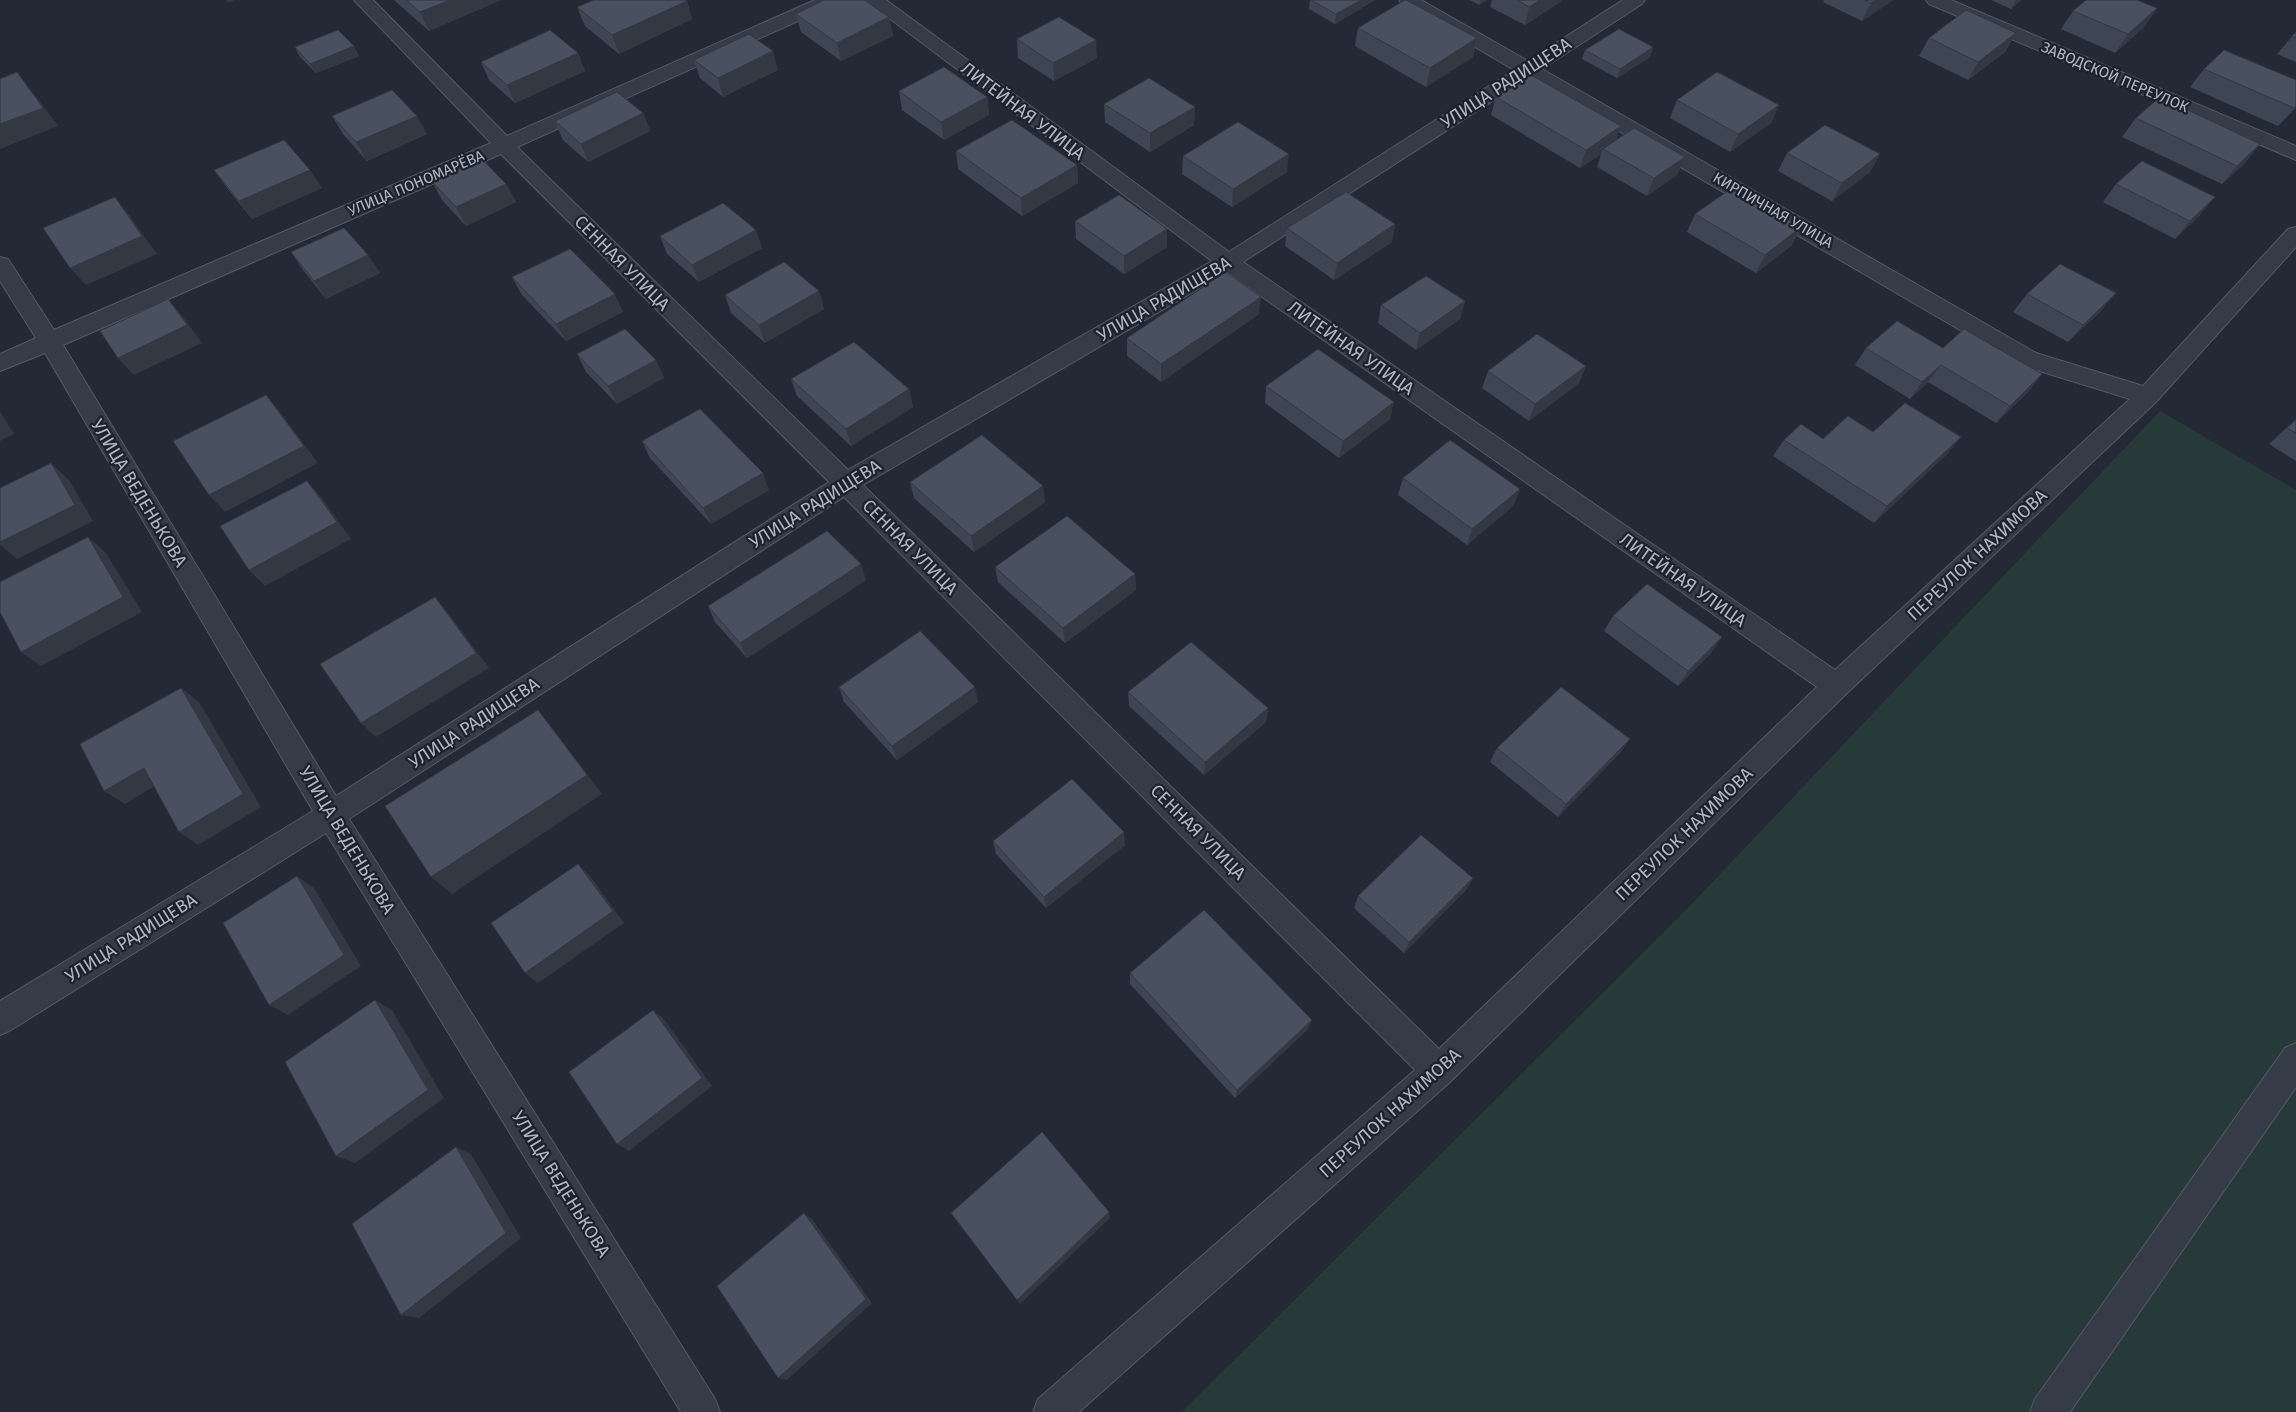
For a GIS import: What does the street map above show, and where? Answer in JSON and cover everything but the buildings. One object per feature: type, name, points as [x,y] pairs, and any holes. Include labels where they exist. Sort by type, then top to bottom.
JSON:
[{"type":"street","name":"СЕННАЯ УЛИЦА","points":[[363,0],[504,146],[1439,1071]]},
{"type":"street","name":"УЛИЦА ПОНОМАРЁВА","points":[[0,363],[49,340],[504,146],[830,0]]},
{"type":"street","name":"ЛИТЕЙНАЯ УЛИЦА","points":[[874,0],[1228,262],[1836,686]]},
{"type":"street","name":"КИРПИЧНАЯ УЛИЦА","points":[[1408,0],[2028,359],[2148,396]]},
{"type":"street","name":"УЛИЦА РАДИЩЕВА","points":[[0,1019],[331,815],[846,483],[1228,262],[1636,0]]},
{"type":"street","name":"ЗАВОДСКОЙ ПЕРЕУЛОК","points":[[1935,0],[2296,154]]},
{"type":"street","name":"ПЕРЕУЛОК НАХИМОВА","points":[[1051,1412],[1439,1071],[1836,686],[2148,396],[2296,234]]},
{"type":"street","name":"УЛИЦА ВЕДЕНЬКОВА","points":[[0,264],[49,340],[331,815],[702,1412]]},
{"type":"street","points":[[2048,1412],[2296,1059]]},
{"type":"shaded area","points":[[2160,411],[2296,490],[2296,1412],[1182,1412],[1686,910]]}]
